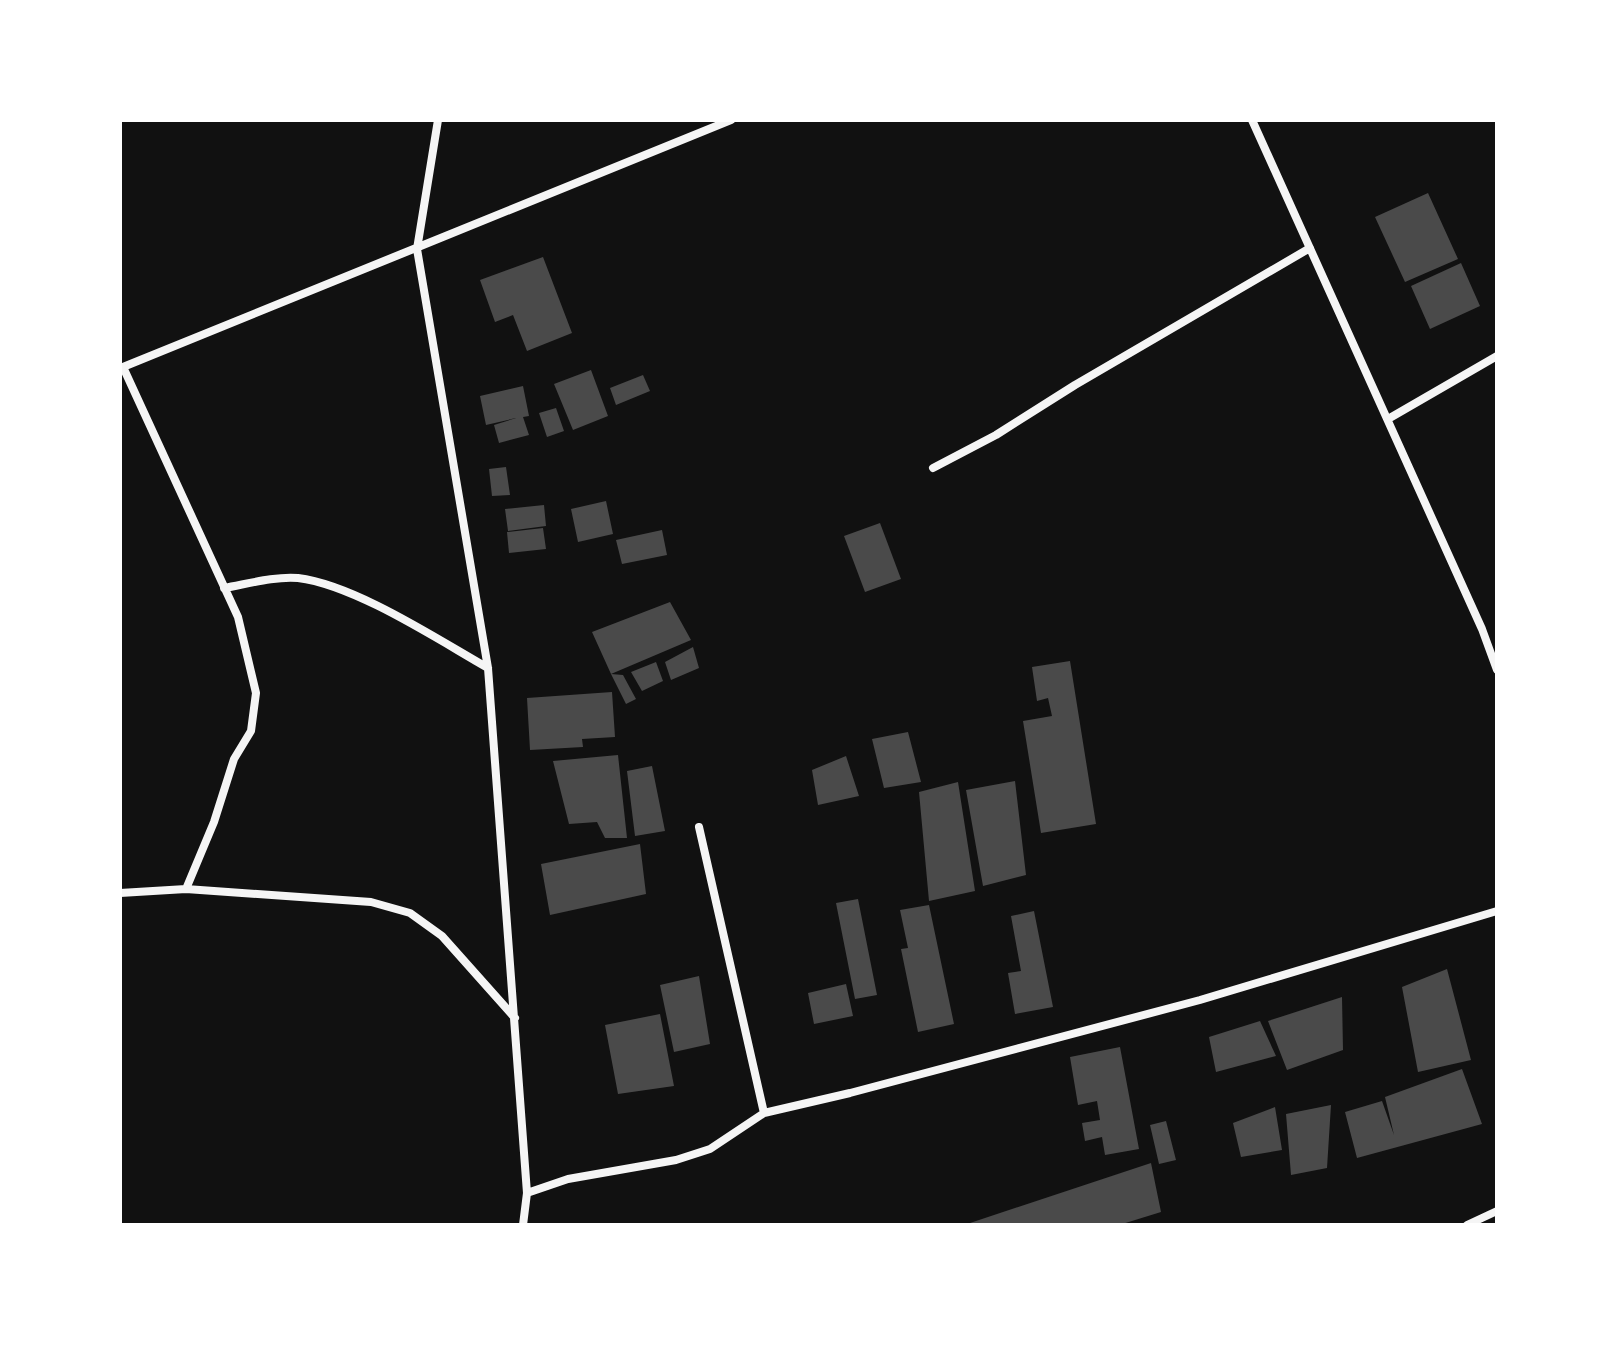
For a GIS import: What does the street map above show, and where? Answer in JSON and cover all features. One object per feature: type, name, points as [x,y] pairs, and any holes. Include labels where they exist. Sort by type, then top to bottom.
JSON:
[{"type":"street","points":[[438,120],[417,249],[488,668],[527,1193],[523,1225]]},
{"type":"street","points":[[186,889],[214,822],[234,759],[251,731],[256,693],[238,617],[121,367],[731,120]]},
{"type":"street","points":[[1252,120],[1482,629],[1497,670]]},
{"type":"street","points":[[933,468],[996,435],[1075,385],[1310,248]]},
{"type":"street","points":[[1388,419],[1497,356]]},
{"type":"street","points":[[224,588],[295,578],[322,583],[388,611],[488,668]]},
{"type":"street","points":[[699,827],[764,1113]]},
{"type":"street","points":[[120,893],[186,889],[371,902],[410,913],[442,936],[516,1019]]},
{"type":"street","points":[[527,1193],[568,1179],[676,1160],[710,1149],[764,1113],[1185,1004],[1497,911]]},
{"type":"street","points":[[1467,1225],[1497,1211]]},
{"type":"building","points":[[1428,193],[1458,259],[1405,282],[1375,217]]},
{"type":"building","points":[[543,257],[572,333],[527,351],[513,315],[495,322],[480,280]]},
{"type":"building","points":[[1461,263],[1480,306],[1430,329],[1411,286]]},
{"type":"building","points":[[591,370],[608,416],[573,430],[554,384]]},
{"type":"building","points":[[643,375],[650,391],[616,405],[610,388]]},
{"type":"building","points":[[523,386],[529,416],[523,417],[529,435],[499,443],[494,425],[516,418],[486,425],[480,396]]},
{"type":"building","points":[[556,408],[564,431],[547,437],[539,413]]},
{"type":"building","points":[[506,467],[510,495],[492,496],[489,469]]},
{"type":"building","points":[[606,501],[613,534],[578,542],[571,509]]},
{"type":"building","points":[[544,505],[546,526],[508,531],[505,509]]},
{"type":"building","points":[[880,523],[901,579],[865,592],[844,536]]},
{"type":"building","points":[[543,528],[546,549],[509,553],[507,532]]},
{"type":"building","points":[[662,530],[667,555],[622,564],[616,540]]},
{"type":"building","points":[[670,602],[691,640],[611,674],[592,632]]},
{"type":"building","points":[[693,647],[699,668],[671,680],[665,662]]},
{"type":"building","points":[[1070,661],[1096,824],[1041,833],[1023,721],[1052,716],[1048,698],[1037,701],[1032,667]]},
{"type":"building","points":[[656,662],[663,681],[642,691],[631,672]]},
{"type":"building","points":[[611,674],[623,675],[636,699],[626,704]]},
{"type":"building","points":[[612,692],[615,737],[582,739],[583,747],[530,750],[527,698]]},
{"type":"building","points":[[908,732],[921,782],[884,788],[872,739]]},
{"type":"building","points":[[618,755],[627,838],[605,838],[597,822],[569,824],[553,761]]},
{"type":"building","points":[[846,756],[859,796],[818,805],[812,770]]},
{"type":"building","points":[[652,766],[665,831],[635,836],[627,771]]},
{"type":"building","points":[[1015,781],[1026,875],[983,886],[966,790]]},
{"type":"building","points":[[958,782],[975,891],[929,901],[919,792]]},
{"type":"building","points":[[640,844],[646,894],[550,915],[541,864]]},
{"type":"building","points":[[858,899],[877,995],[855,999],[836,903]]},
{"type":"building","points":[[929,905],[954,1024],[918,1032],[901,949],[908,948],[900,910]]},
{"type":"building","points":[[1034,911],[1053,1007],[1015,1014],[1008,973],[1021,971],[1011,916]]},
{"type":"building","points":[[1447,969],[1471,1060],[1418,1072],[1402,987]]},
{"type":"building","points":[[699,976],[710,1044],[674,1052],[660,985]]},
{"type":"building","points":[[846,984],[853,1016],[814,1024],[808,993]]},
{"type":"building","points":[[1342,997],[1343,1050],[1287,1070],[1268,1021]]},
{"type":"building","points":[[660,1014],[674,1086],[618,1094],[605,1025]]},
{"type":"building","points":[[1260,1021],[1276,1056],[1216,1072],[1209,1037]]},
{"type":"building","points":[[1120,1047],[1139,1149],[1105,1155],[1102,1137],[1085,1141],[1082,1123],[1100,1120],[1097,1101],[1078,1105],[1070,1057]]},
{"type":"building","points":[[1462,1069],[1482,1124],[1357,1158],[1345,1112],[1382,1101],[1394,1135],[1385,1097]]},
{"type":"building","points":[[1331,1105],[1327,1168],[1291,1175],[1286,1114]]},
{"type":"building","points":[[1275,1107],[1282,1150],[1241,1157],[1233,1123]]},
{"type":"building","points":[[1166,1121],[1176,1160],[1159,1164],[1150,1125]]},
{"type":"building","points":[[1151,1163],[1161,1212],[1119,1225],[964,1225]]}]
